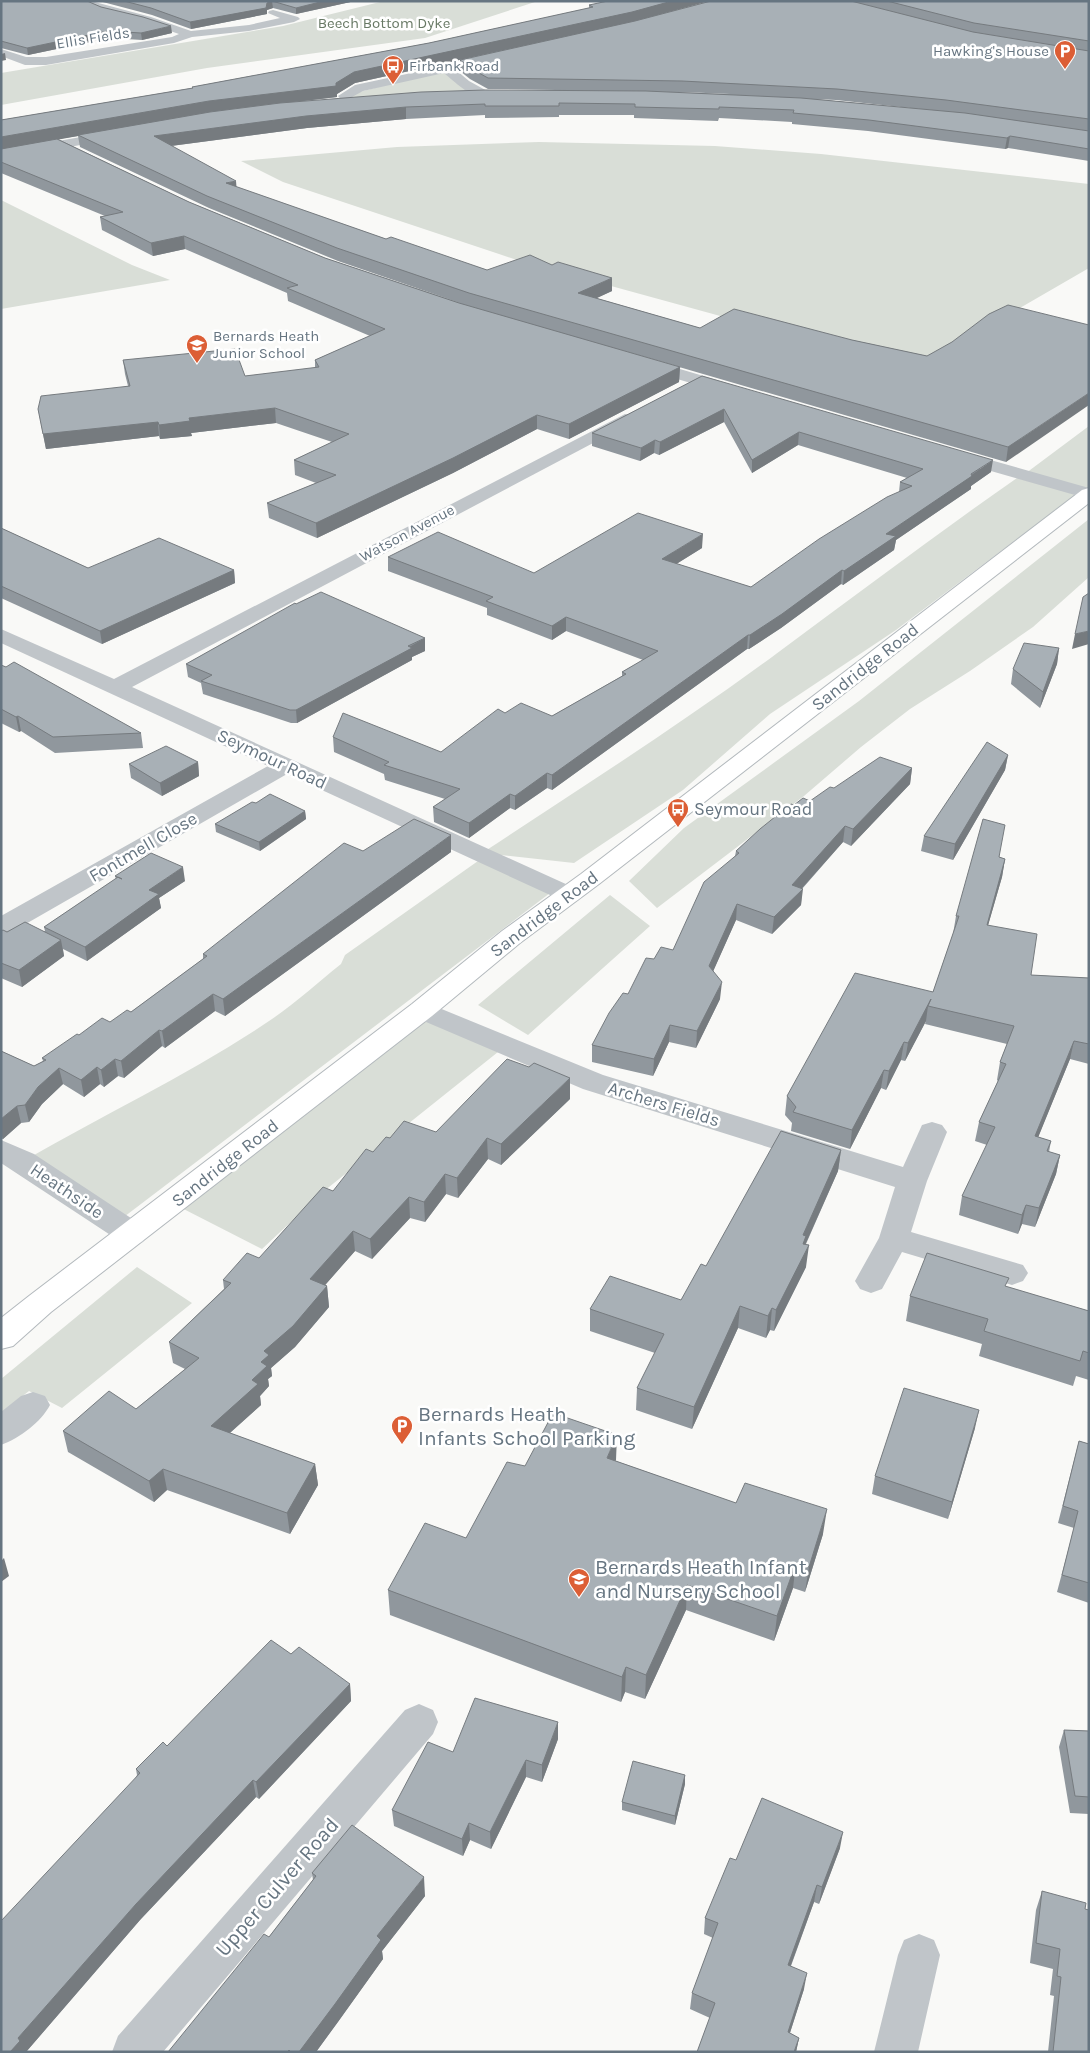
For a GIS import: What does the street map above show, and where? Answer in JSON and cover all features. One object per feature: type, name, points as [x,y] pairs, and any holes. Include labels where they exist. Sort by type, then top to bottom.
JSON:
[{"type":"main road","name":"Sandridge Road","points":[[1,1337],[40,1304],[422,1010],[511,937],[570,895],[1088,494]]},
{"type":"street","name":"Ellis Fields","points":[[80,1],[107,10],[147,19],[190,34]]},
{"type":"street","name":"Ellis Fields","points":[[107,10],[132,5]]},
{"type":"street","name":"Ellis Fields","points":[[1,52],[25,61],[46,61],[174,40],[190,34],[249,28],[294,19],[274,13]]},
{"type":"street","points":[[331,104],[355,102],[344,96],[359,88],[503,56]]},
{"type":"street","points":[[448,69],[465,84],[490,95],[458,96]]},
{"type":"street","points":[[1,155],[126,133]]},
{"type":"street","points":[[63,145],[86,157]]},
{"type":"street","points":[[628,358],[746,394]]},
{"type":"street","points":[[672,394],[699,380]]},
{"type":"street","name":"Watson Avenue","points":[[115,687],[637,413]]},
{"type":"street","points":[[936,450],[1088,494]]},
{"type":"street","name":"Seymour Road","points":[[1,635],[284,766],[570,895]]},
{"type":"street","name":"Fontmell Close","points":[[1,927],[284,766]]},
{"type":"street","name":"Archers Fields","points":[[422,1010],[593,1082],[912,1181]]},
{"type":"street","points":[[871,1281],[894,1238],[912,1181],[932,1132]]},
{"type":"street","name":"Heathside","points":[[1,1150],[23,1161],[132,1234]]},
{"type":"street","points":[[894,1238],[1012,1274]]},
{"type":"street","points":[[1,1431],[33,1405]]},
{"type":"street","name":"Upper Culver Road","points":[[134,2052],[419,1722]]},
{"type":"street","points":[[896,2052],[920,1955]]},
{"type":"green space","name":"Beech Bottom Dyke","points":[[384,1],[538,1],[425,38],[207,68],[1,105],[1,73],[283,26]]},
{"type":"green space","points":[[447,69],[485,95],[351,103],[344,96]]},
{"type":"green space","points":[[539,142],[715,146],[821,154],[1089,184],[1089,268],[914,369],[520,261],[283,182],[241,161],[397,147]]},
{"type":"green space","points":[[1,200],[132,265],[170,280],[1,309]]},
{"type":"green space","points":[[1089,426],[1089,493],[1022,476]]},
{"type":"green space","points":[[1017,478],[1077,494],[896,630],[770,714],[683,790],[574,863],[482,853],[704,705]]},
{"type":"green space","points":[[1089,519],[1089,577],[1033,627],[970,671],[910,709],[861,747],[804,796],[657,908],[629,881],[684,828],[859,701]]},
{"type":"green space","points":[[478,861],[550,893],[116,1223],[27,1159],[212,1057],[272,1019],[341,964],[345,955]]},
{"type":"green space","points":[[610,895],[650,926],[528,1035],[478,1005]]},
{"type":"green space","points":[[415,1015],[498,1052],[324,1191],[262,1249],[166,1200]]},
{"type":"green space","points":[[137,1267],[192,1303],[62,1408],[29,1391],[1,1413],[1,1379]]},
{"type":"building","points":[[1,1],[87,1],[101,7],[171,26],[141,33],[108,31],[27,48],[1,41]]},
{"type":"building","points":[[124,1],[272,1],[267,3],[266,8],[190,22],[151,8]]},
{"type":"building","points":[[272,1],[324,1],[296,8]]},
{"type":"building","points":[[608,1],[672,1],[632,12],[354,72],[336,83],[336,86],[209,101],[1,137],[1,120],[193,88],[429,43],[593,7],[589,5]]},
{"type":"building","points":[[711,1],[851,1],[973,32],[1089,51],[1089,119],[946,100],[837,89],[682,81],[488,78],[460,60],[635,21]]},
{"type":"building","points":[[887,1],[1089,1],[1089,41],[974,23]]},
{"type":"building","points":[[485,90],[646,91],[801,98],[965,113],[1089,131],[1089,149],[1010,136],[1007,138],[869,120],[793,113],[794,110],[719,107],[719,109],[635,107],[635,104],[559,103],[559,106],[485,106],[485,104],[406,107],[306,116],[154,136],[236,181],[226,183],[386,239],[391,237],[487,270],[530,255],[552,265],[558,262],[612,278],[578,293],[700,328],[734,309],[852,340],[927,356],[952,342],[989,314],[1008,305],[1089,325],[1089,393],[1008,447],[469,293],[337,248],[207,196],[78,135],[210,112],[280,103],[421,92]]},
{"type":"building","points":[[57,139],[189,202],[325,258],[459,303],[680,367],[569,424],[537,415],[453,458],[316,523],[267,503],[336,475],[294,460],[349,434],[275,408],[189,418],[190,421],[159,425],[158,422],[43,434],[38,409],[41,396],[130,386],[123,360],[235,349],[245,376],[319,367],[315,360],[385,329],[287,288],[298,285],[184,236],[151,243],[100,217],[123,212],[1,162],[1,149]]},
{"type":"building","points":[[702,376],[993,460],[886,534],[896,536],[844,571],[842,570],[782,614],[748,635],[552,775],[547,773],[515,796],[510,794],[469,823],[433,807],[460,789],[384,765],[389,762],[333,737],[343,713],[441,752],[498,709],[505,713],[521,703],[552,716],[626,674],[622,672],[658,651],[566,617],[552,626],[486,601],[493,597],[388,557],[438,532],[534,573],[638,513],[703,534],[662,559],[751,587],[819,539],[887,497],[912,486],[900,482],[923,469],[799,432],[752,460],[724,409],[660,442],[655,440],[641,448],[592,433]]},
{"type":"building","points":[[1,528],[88,568],[159,538],[234,570],[100,631],[1,586]]},
{"type":"building","points":[[321,592],[425,638],[408,646],[412,648],[296,710],[290,710],[201,681],[212,675],[186,664],[295,603]]},
{"type":"building","points":[[1089,593],[1089,631],[1075,634],[1083,597]]},
{"type":"building","points":[[1024,643],[1059,648],[1043,692],[1013,669]]},
{"type":"building","points":[[14,662],[141,733],[53,737],[18,716],[16,717],[1,709],[1,665],[6,667]]},
{"type":"building","points":[[987,742],[1008,755],[955,844],[924,836]]},
{"type":"building","points":[[166,746],[198,762],[160,783],[129,764]]},
{"type":"building","points":[[880,757],[912,768],[853,829],[845,826],[792,885],[803,889],[774,917],[737,904],[709,966],[722,982],[697,1031],[670,1025],[654,1059],[592,1045],[609,1013],[623,993],[628,994],[646,958],[654,959],[661,947],[673,950],[704,882],[739,853],[736,851],[760,829],[791,804],[794,805],[803,798],[810,801],[830,787],[834,788]]},
{"type":"building","points":[[270,794],[305,811],[259,842],[215,824],[252,802],[256,803]]},
{"type":"building","points":[[414,819],[451,835],[223,999],[213,994],[162,1031],[159,1030],[121,1061],[115,1059],[101,1070],[97,1067],[81,1080],[59,1068],[38,1087],[25,1105],[17,1106],[1,1119],[1,1051],[34,1066],[46,1060],[42,1058],[102,1018],[110,1022],[127,1010],[131,1012],[207,956],[203,954],[344,843],[363,851]]},
{"type":"building","points":[[983,819],[1005,825],[999,857],[1005,859],[987,925],[1037,934],[1031,975],[1089,978],[1089,1044],[1074,1041],[1035,1136],[1051,1141],[1047,1151],[1060,1155],[1039,1208],[1026,1205],[1022,1215],[962,1196],[995,1127],[979,1122],[1006,1064],[1000,1062],[1014,1026],[928,1006],[931,999],[908,1043],[904,1042],[889,1071],[884,1070],[852,1130],[793,1112],[796,1107],[787,1096],[855,973],[933,992],[959,916],[956,916]]},
{"type":"building","points":[[151,853],[183,867],[149,890],[159,894],[85,947],[44,927],[118,877],[115,876]]},
{"type":"building","points":[[25,922],[61,940],[19,970],[1,963],[1,931],[7,932]]},
{"type":"building","points":[[507,1059],[529,1067],[534,1063],[570,1078],[501,1144],[487,1138],[457,1178],[445,1174],[424,1202],[409,1197],[370,1239],[353,1231],[310,1279],[327,1286],[293,1326],[264,1351],[269,1355],[261,1362],[267,1366],[252,1380],[258,1384],[211,1426],[315,1464],[287,1513],[163,1469],[149,1481],[63,1431],[109,1391],[136,1409],[199,1358],[169,1342],[231,1283],[223,1280],[247,1253],[259,1258],[323,1187],[333,1191],[366,1149],[373,1152],[386,1137],[390,1138],[404,1121],[436,1132]]},
{"type":"building","points":[[781,1131],[841,1150],[803,1235],[806,1236],[803,1244],[809,1245],[776,1310],[772,1308],[768,1316],[740,1306],[694,1407],[637,1388],[664,1334],[590,1309],[610,1276],[681,1300],[701,1264],[706,1266]]},
{"type":"building","points":[[927,1253],[1009,1278],[1005,1286],[1089,1311],[1089,1353],[1083,1351],[1080,1361],[984,1331],[988,1319],[910,1296]]},
{"type":"building","points":[[904,1388],[979,1410],[952,1502],[875,1476]]},
{"type":"building","points":[[553,1413],[617,1435],[607,1458],[736,1503],[745,1483],[827,1509],[809,1567],[796,1563],[777,1616],[687,1585],[646,1675],[626,1667],[622,1677],[388,1590],[425,1523],[466,1538],[507,1462],[525,1466]]},
{"type":"building","points":[[1079,1441],[1089,1444],[1089,1583],[1062,1575],[1078,1511],[1063,1506]]},
{"type":"building","points":[[271,1640],[291,1654],[299,1647],[350,1684],[256,1782],[253,1780],[136,1904],[18,2038],[20,2041],[10,2052],[1,2052],[1,1921],[140,1773],[136,1769],[163,1742],[167,1746]]},
{"type":"building","points":[[475,1698],[558,1722],[542,1765],[526,1760],[490,1832],[469,1823],[462,1839],[392,1810],[428,1742],[453,1752]]},
{"type":"building","points":[[1064,1730],[1089,1731],[1089,1797],[1075,1796]]},
{"type":"building","points":[[633,1761],[685,1775],[675,1816],[622,1802]]},
{"type":"building","points":[[762,1798],[843,1832],[822,1887],[817,1885],[788,1965],[807,1973],[788,2032],[799,2038],[794,2052],[697,2052],[715,2003],[692,1993],[718,1923],[705,1918],[730,1858],[736,1860]]},
{"type":"building","points":[[352,1825],[424,1877],[377,1936],[381,1940],[299,2052],[291,2052],[289,2050],[287,2052],[168,2052],[264,1934],[269,1937],[316,1876],[312,1873]]},
{"type":"building","points":[[1042,1891],[1086,1903],[1085,1909],[1089,1910],[1089,2052],[1053,2052],[1061,1977],[1057,1976],[1060,1949],[1036,1943]]},
{"type":"place","name":"Hawking's House","points":[[1065,70]]},
{"type":"place","name":"Firbank Road","points":[[393,85]]},
{"type":"place","name":"Bernards Heath Junior School","points":[[197,364]]},
{"type":"place","name":"Seymour Road","points":[[678,828]]},
{"type":"place","name":"Bernards Heath Infants School Parking","points":[[402,1445]]},
{"type":"place","name":"Bernards Heath Infant and Nursery School","points":[[579,1598]]}]
